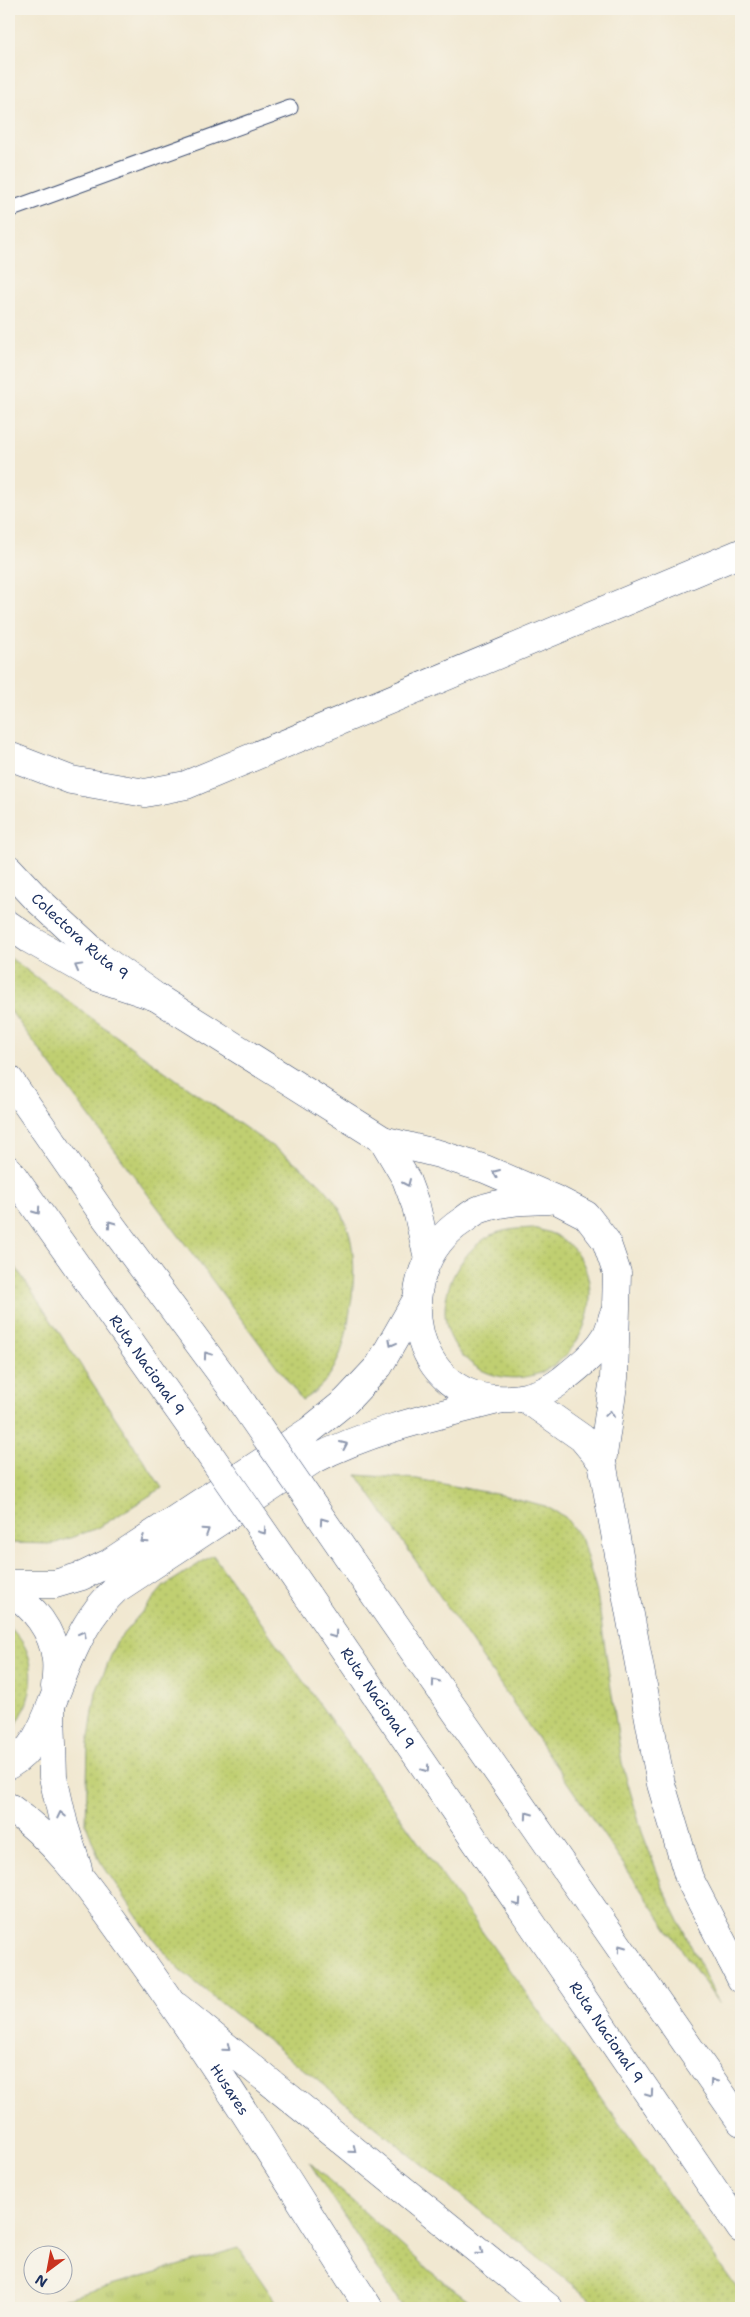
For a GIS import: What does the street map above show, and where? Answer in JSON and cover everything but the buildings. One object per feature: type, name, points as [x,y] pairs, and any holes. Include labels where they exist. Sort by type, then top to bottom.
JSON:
[{"type":"main road","points":[[9,756],[71,780],[145,793],[186,785],[741,553]]},
{"type":"main road","name":"Colectora Ruta 9","points":[[9,868],[37,899],[100,957],[156,997]]},
{"type":"main road","points":[[9,925],[29,939],[96,976],[156,997],[383,1140],[440,1154],[485,1169],[557,1200],[586,1215],[606,1241],[617,1273],[614,1378],[602,1462],[661,1784],[689,1878],[738,1971]]},
{"type":"main road","points":[[9,1079],[100,1210],[236,1394],[741,2122]]},
{"type":"main road","points":[[383,1140],[406,1179],[416,1206],[428,1258]]},
{"type":"main road","name":"Ruta Nacional 9","points":[[9,1170],[307,1595],[741,2229]]},
{"type":"main road","points":[[9,1584],[56,1584],[82,1576],[109,1563],[309,1431],[346,1401],[379,1366],[416,1300],[428,1258],[450,1229],[480,1209],[513,1201],[557,1200]]},
{"type":"main road","points":[[416,1300],[418,1330],[428,1357],[446,1379],[470,1394],[498,1400]]},
{"type":"main road","points":[[9,1765],[36,1739],[80,1638],[96,1610],[124,1585],[313,1460],[331,1451],[360,1438],[498,1400],[525,1398],[553,1387],[577,1368],[606,1337],[616,1307]]},
{"type":"main road","points":[[525,1398],[582,1438],[602,1462]]},
{"type":"main road","points":[[9,1591],[25,1601],[46,1627],[56,1659],[53,1702],[53,1777],[64,1825],[81,1878]]},
{"type":"main road","points":[[9,1807],[36,1829],[81,1878]]},
{"type":"main road","name":"Husares","points":[[81,1878],[176,2006],[369,2308]]},
{"type":"main road","points":[[176,2006],[549,2308]]},
{"type":"lane","points":[[9,210],[290,108]]},
{"type":"green space","points":[[9,957],[158,1067],[291,1159],[323,1186],[339,1208],[350,1236],[354,1264],[354,1279],[346,1335],[339,1357],[328,1377],[321,1386],[302,1400],[9,1009]]},
{"type":"green space","points":[[533,1228],[555,1235],[576,1252],[587,1274],[590,1299],[585,1324],[573,1347],[555,1365],[531,1376],[496,1376],[483,1371],[471,1363],[456,1347],[449,1333],[445,1318],[449,1287],[463,1259],[486,1238],[503,1231]]},
{"type":"green space","points":[[9,1257],[162,1488],[98,1528],[53,1544],[9,1543]]},
{"type":"green space","points":[[357,1475],[417,1479],[506,1496],[545,1506],[565,1517],[582,1540],[597,1593],[622,1763],[642,1832],[664,1890],[719,2004]]},
{"type":"green space","points":[[213,1555],[741,2294],[741,2308],[601,2308],[180,1970],[150,1935],[100,1861],[86,1825],[88,1744],[96,1692],[117,1641],[164,1586]]},
{"type":"green space","points":[[9,1627],[20,1639],[27,1652],[32,1680],[24,1709],[9,1735]]},
{"type":"green space","points":[[309,2162],[431,2272],[479,2308],[403,2308]]},
{"type":"green space","points":[[239,2248],[280,2308],[32,2308]]}]
